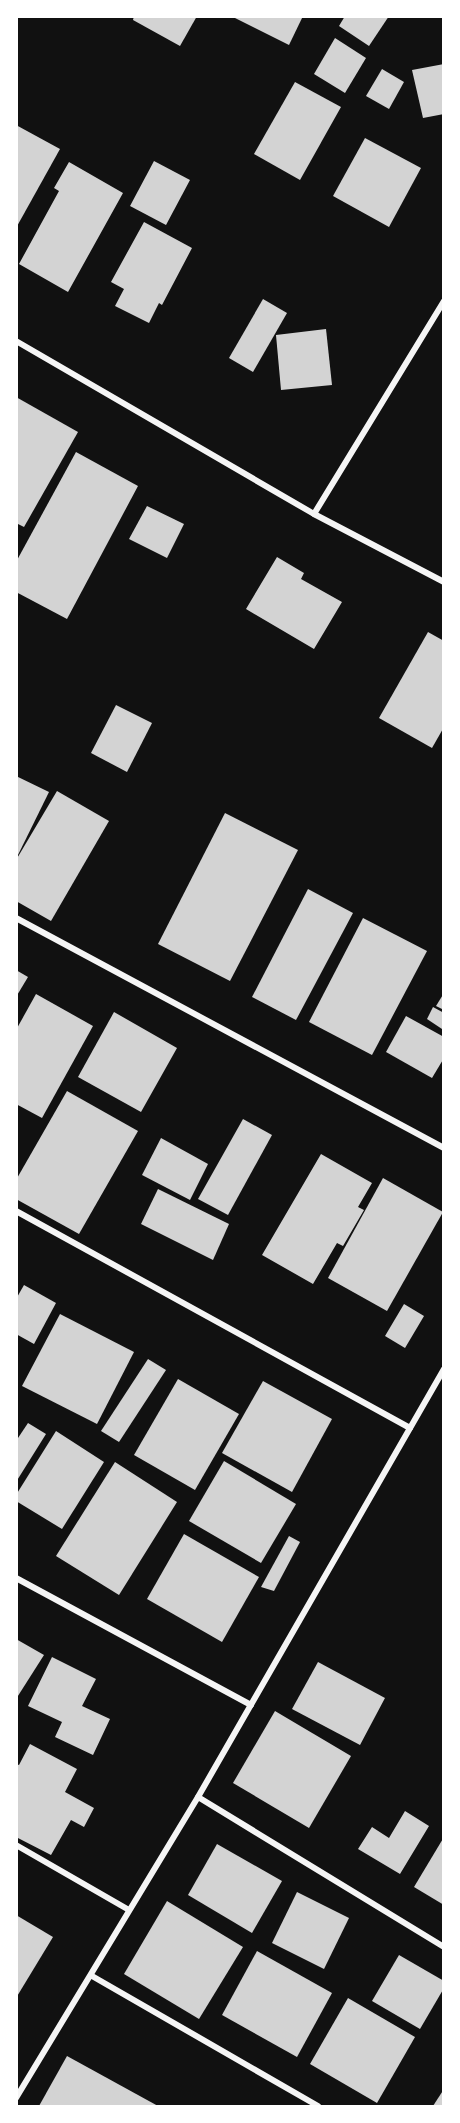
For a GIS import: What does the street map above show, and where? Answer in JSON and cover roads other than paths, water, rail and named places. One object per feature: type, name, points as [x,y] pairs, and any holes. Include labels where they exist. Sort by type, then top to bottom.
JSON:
[{"type":"street","points":[[314,514],[444,301]]},
{"type":"street","points":[[16,341],[314,514],[444,582]]},
{"type":"street","points":[[16,918],[444,1148]]},
{"type":"street","points":[[16,1211],[410,1428]]},
{"type":"street","points":[[16,2098],[92,1976],[198,1797],[444,1369]]},
{"type":"street","points":[[16,1578],[251,1705]]},
{"type":"street","points":[[198,1797],[444,1947]]},
{"type":"street","points":[[16,1845],[129,1910]]},
{"type":"street","points":[[92,1976],[318,2106]]}]
